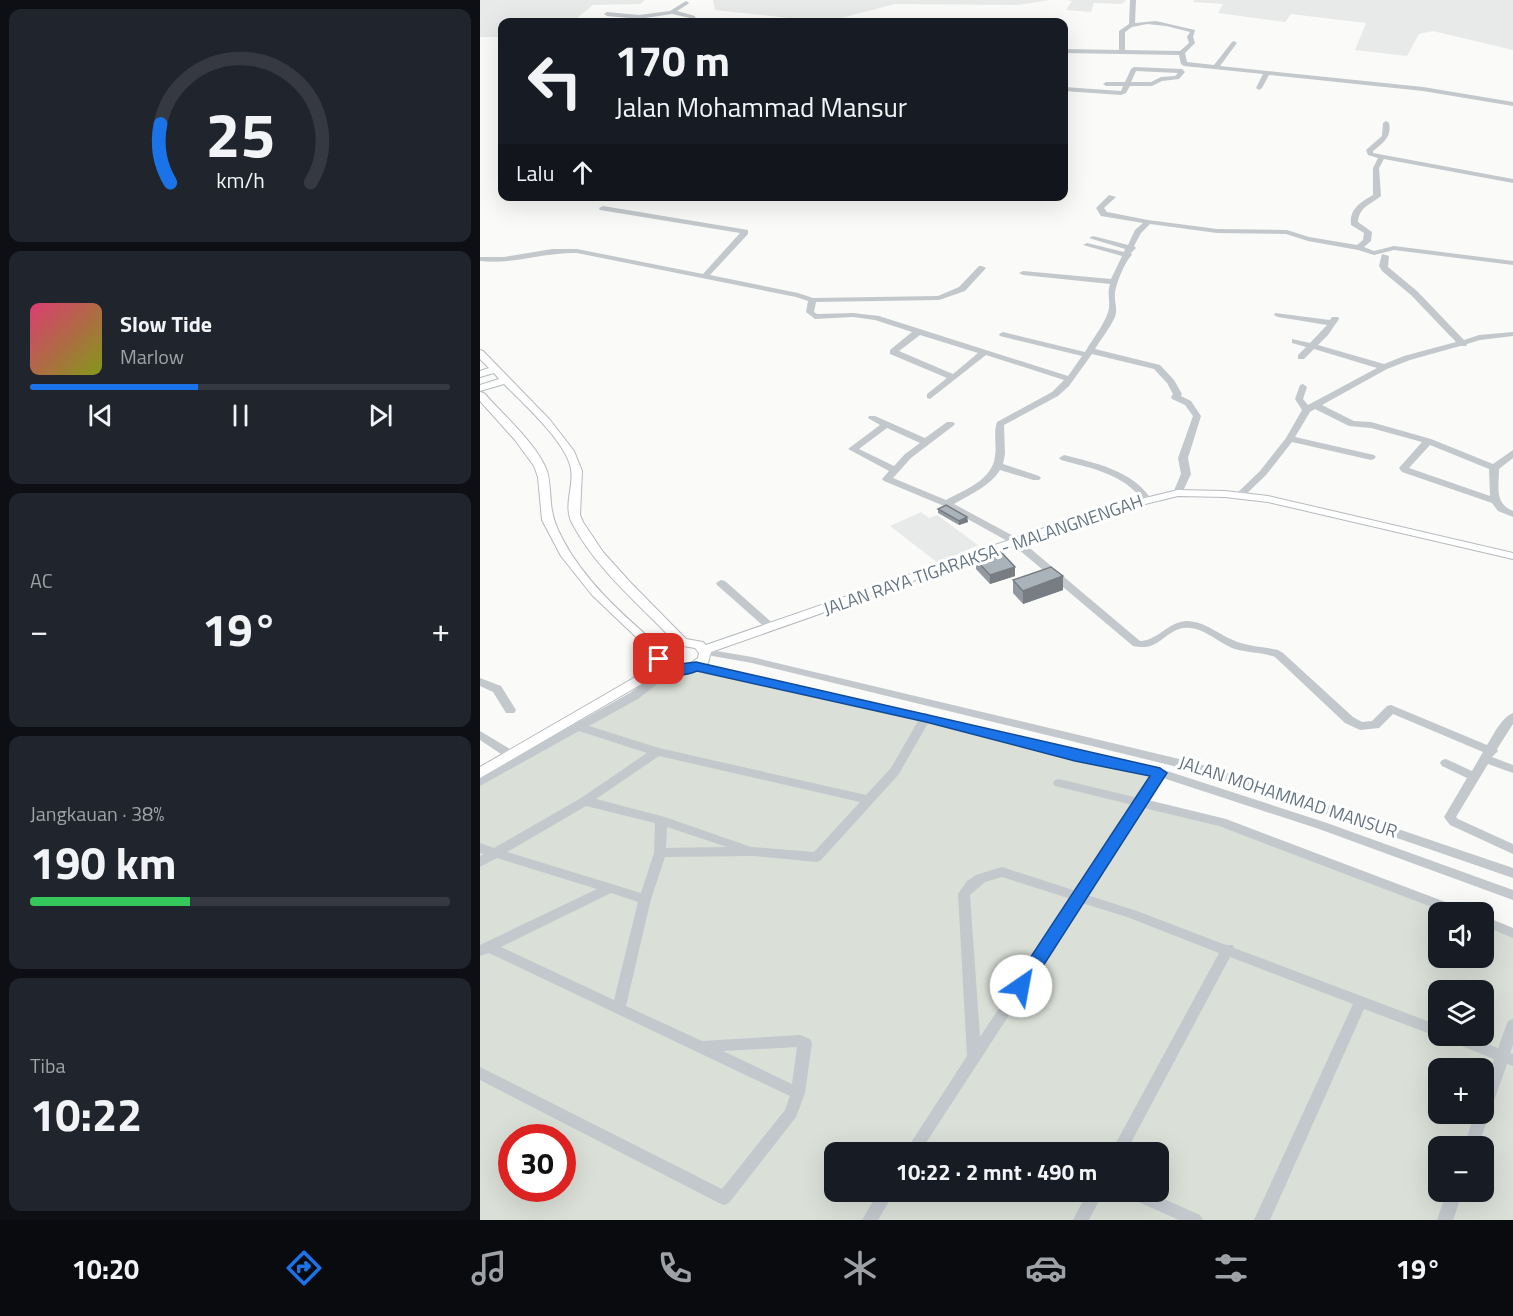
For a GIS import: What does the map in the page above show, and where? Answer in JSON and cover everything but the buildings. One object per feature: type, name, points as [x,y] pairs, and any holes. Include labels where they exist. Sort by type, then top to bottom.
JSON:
[{"type":"main road","points":[[480,353],[558,437],[571,457],[577,475],[572,499],[578,522],[606,561],[682,642]]},
{"type":"main road","points":[[480,374],[495,370]]},
{"type":"main road","points":[[480,388],[505,380]]},
{"type":"main road","points":[[480,395],[541,467],[543,500],[548,521],[563,548],[586,580],[621,621],[663,662],[688,670],[704,660],[705,651],[692,642],[682,642],[663,662],[636,682],[480,773]]},
{"type":"main road","name":"JALAN RAYA TIGARAKSA - MALANGNENGAH","points":[[705,651],[1014,541],[1146,499],[1178,493],[1268,499],[1513,556]]},
{"type":"street","points":[[1132,24],[1133,0]]},
{"type":"street","points":[[672,12],[686,3]]},
{"type":"street","points":[[607,14],[639,17],[672,12],[692,18]]},
{"type":"street","points":[[1106,84],[1152,84],[1161,79],[1177,78],[1183,68],[1182,53],[1191,43],[1190,37],[1193,31],[1153,23],[1132,24],[1122,31],[1122,51]]},
{"type":"street","points":[[1217,66],[1234,43]]},
{"type":"street","points":[[1068,51],[1182,53]]},
{"type":"street","points":[[1068,89],[1121,93],[1134,69],[1217,66],[1423,89],[1513,104]]},
{"type":"street","points":[[1259,88],[1267,72]]},
{"type":"street","points":[[1386,123],[1388,129],[1386,137],[1368,152],[1382,157],[1513,181]]},
{"type":"street","points":[[1359,248],[1367,241],[1368,232],[1353,220],[1362,203],[1377,196],[1376,168],[1382,157]]},
{"type":"street","points":[[1112,197],[1100,208],[1104,214],[1148,222],[1217,231],[1287,232],[1308,239],[1374,253],[1394,248],[1513,263]]},
{"type":"street","points":[[603,208],[745,232],[705,277]]},
{"type":"street","points":[[947,504],[988,478],[999,466],[1000,424],[1048,398],[1070,379],[1089,353],[1111,316],[1113,307],[1111,293],[1119,268],[1138,232],[1148,222]]},
{"type":"street","points":[[1090,241],[1130,251]]},
{"type":"street","points":[[480,259],[495,261],[566,249],[812,300],[939,298],[962,289],[982,268]]},
{"type":"street","points":[[1385,256],[1383,266],[1385,269],[1414,293],[1463,344]]},
{"type":"street","points":[[1023,273],[1115,282]]},
{"type":"street","points":[[812,300],[810,312],[815,317],[864,315],[1070,379]]},
{"type":"street","points":[[1278,315],[1334,321],[1301,357]]},
{"type":"street","points":[[919,331],[893,352],[953,377]]},
{"type":"street","points":[[1003,334],[1156,367],[1171,382],[1178,394],[1175,397],[1188,403],[1197,416],[1183,458],[1186,474],[1178,493]]},
{"type":"street","points":[[1238,497],[1263,473],[1290,440],[1310,408],[1383,367],[1479,338],[1513,334]]},
{"type":"street","points":[[1295,341],[1383,367]]},
{"type":"street","points":[[930,396],[985,352]]},
{"type":"street","points":[[1303,387],[1299,399],[1310,408],[1352,424],[1371,425],[1428,441],[1494,468]]},
{"type":"street","points":[[872,418],[926,442]]},
{"type":"street","points":[[950,424],[926,442],[887,479],[947,504],[1014,541],[1137,645],[1145,646],[1179,626],[1196,626],[1241,646],[1266,650],[1279,655],[1349,720],[1360,726],[1375,725],[1390,709],[1395,710],[1513,769]]},
{"type":"street","points":[[885,425],[853,449],[894,470]]},
{"type":"street","points":[[1290,440],[1371,457]]},
{"type":"street","points":[[1428,441],[1404,468],[1405,470],[1495,501],[1502,509],[1513,513]]},
{"type":"street","points":[[1494,468],[1513,453]]},
{"type":"street","points":[[1064,458],[1129,481],[1143,490],[1146,499]]},
{"type":"street","points":[[999,466],[1036,478]]},
{"type":"street","points":[[1494,468],[1495,501]]},
{"type":"street","points":[[721,583],[772,628]]},
{"type":"street","name":"JALAN MOHAMMAD MANSUR","points":[[705,651],[752,660],[1196,767],[1513,873]]},
{"type":"street","points":[[480,782],[634,696],[663,662]]},
{"type":"street","name":"JALAN MOHAMMAD MANSUR","points":[[696,666],[926,717],[1066,753],[1160,773],[1342,833],[1513,895]]},
{"type":"street","points":[[480,682],[497,689],[510,710]]},
{"type":"street","points":[[660,853],[753,851],[818,857],[905,758],[926,717]]},
{"type":"street","points":[[1513,717],[1502,730],[1450,819],[1513,849]]},
{"type":"street","points":[[578,727],[657,753],[868,801]]},
{"type":"street","points":[[480,735],[512,755]]},
{"type":"street","points":[[480,862],[498,854],[585,801],[657,753]]},
{"type":"street","points":[[1446,763],[1475,777]]},
{"type":"street","points":[[919,1142],[1160,773]]},
{"type":"street","points":[[1059,783],[1140,801],[1235,827],[1433,902]]},
{"type":"street","points":[[585,801],[661,820],[753,851]]},
{"type":"street","points":[[619,1007],[645,899],[660,853],[661,820]]},
{"type":"street","points":[[480,848],[645,899]]},
{"type":"street","points":[[974,1058],[964,894],[970,885],[984,876],[1002,872],[1080,896],[1228,949],[1428,1027]]},
{"type":"street","points":[[485,949],[609,889]]},
{"type":"street","points":[[1494,925],[1513,933]]},
{"type":"street","points":[[485,949],[619,1007],[798,1093]]},
{"type":"street","points":[[1123,1142],[1228,949]]},
{"type":"street","points":[[1262,1220],[1361,1001]]},
{"type":"street","points":[[1494,1088],[1508,1058],[1513,1025]]},
{"type":"street","points":[[480,1073],[724,1198],[791,1113],[798,1093],[803,1041],[699,1047]]},
{"type":"street","points":[[1477,1046],[1508,1058]]},
{"type":"street","points":[[870,1220],[881,1202]]},
{"type":"street","points":[[1081,1220],[1090,1202]]},
{"type":"street","points":[[1155,1202],[1196,1220]]},
{"type":"street","points":[[1445,1220],[1451,1202]]},
{"type":"shaded area","points":[[480,0],[645,0],[641,4],[593,5],[577,18],[498,18],[498,37],[480,37]]},
{"type":"shaded area","points":[[713,0],[1050,0],[1018,5],[895,4],[841,18],[789,18],[715,10]]},
{"type":"shaded area","points":[[1066,0],[1126,0],[1122,4],[1094,3],[1091,12],[1066,10],[1072,1]]},
{"type":"shaded area","points":[[1194,0],[1513,0],[1513,50],[1433,31],[1419,34],[1407,56],[1355,50],[1366,23],[1291,14],[1285,22],[1218,13],[1223,4],[1193,2]]},
{"type":"shaded area","points":[[921,512],[929,518],[937,515],[978,545],[938,563],[890,526]]},
{"type":"shaded area","points":[[696,666],[1160,773],[1141,800],[1183,811],[1433,902],[1428,902],[1428,968],[1494,968],[1494,925],[1513,933],[1513,1220],[480,1220],[480,782],[670,669]]},
{"type":"route","points":[[659,659],[664,668],[678,671],[696,666],[926,717],[1075,756],[1160,773],[1021,986]]}]
